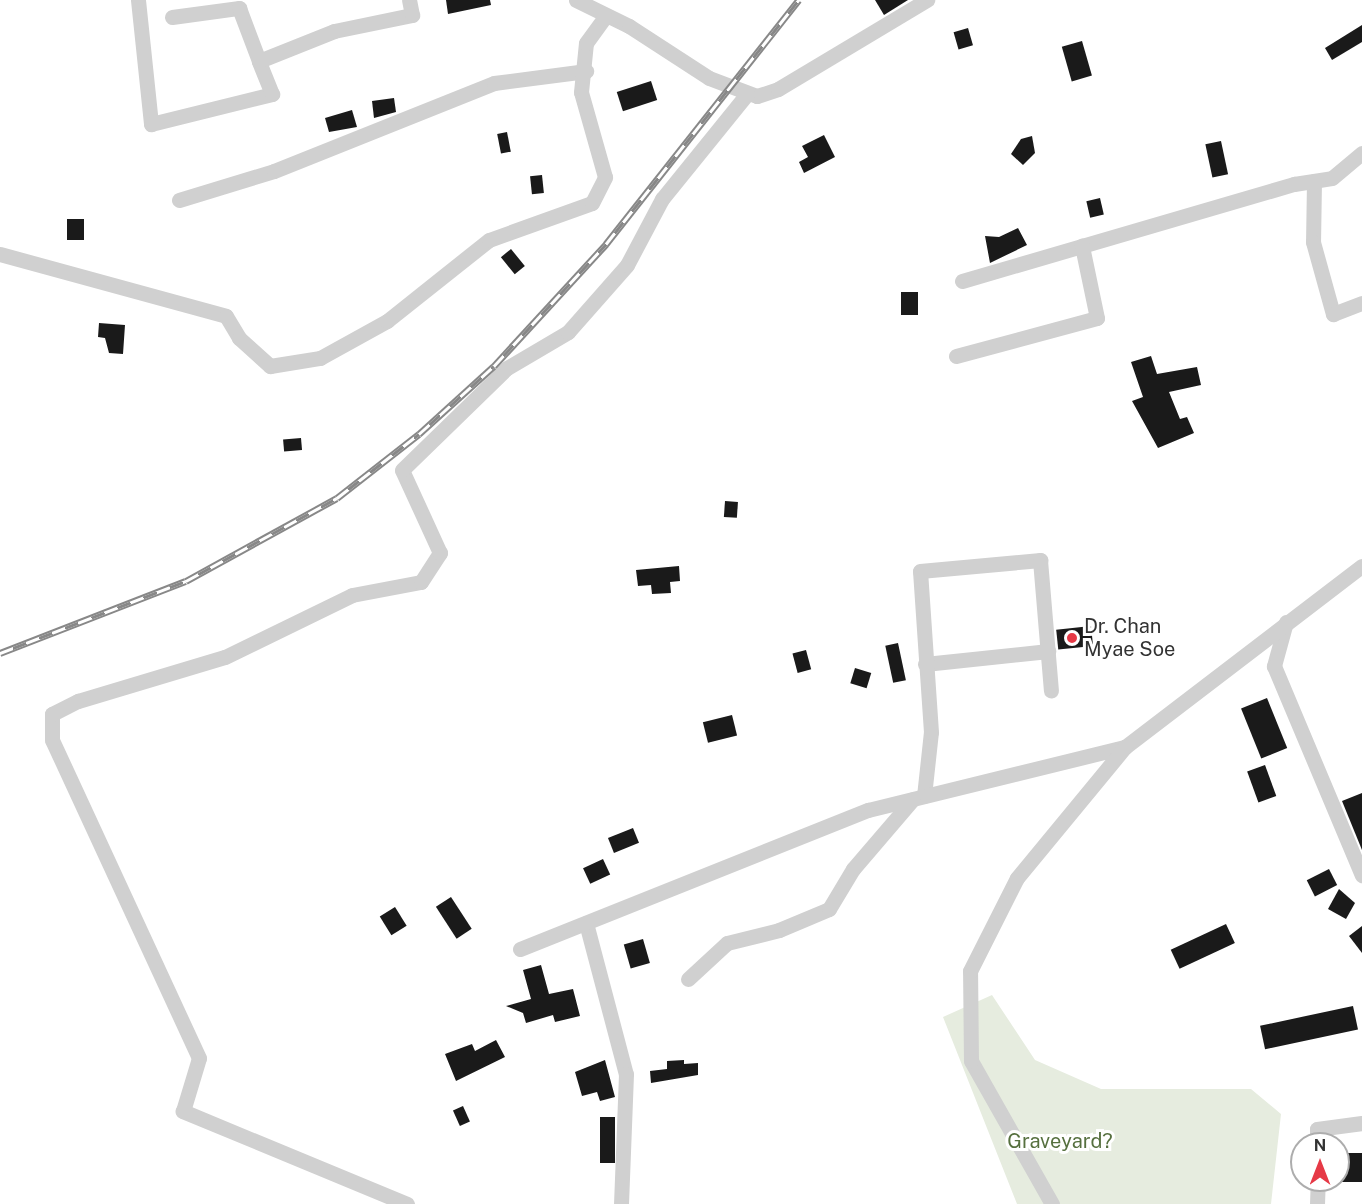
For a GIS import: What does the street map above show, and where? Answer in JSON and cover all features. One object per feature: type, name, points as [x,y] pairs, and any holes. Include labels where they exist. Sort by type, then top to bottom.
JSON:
[{"type":"street","points":[[138,0],[151,124],[272,94],[238,8],[172,17]]},
{"type":"street","points":[[259,61],[334,31],[412,15],[409,0]]},
{"type":"street","points":[[576,0],[605,17],[629,26],[710,78],[747,94],[778,89],[927,0]]},
{"type":"street","points":[[0,254],[226,316],[239,338],[270,366],[320,358],[387,321],[489,240],[592,203],[605,177],[581,92],[586,71],[586,43],[605,17]]},
{"type":"street","points":[[179,200],[274,171],[495,83],[586,71]]},
{"type":"street","points":[[407,1204],[183,1111],[199,1058],[52,740],[52,714],[78,700],[225,657],[352,596],[422,582],[440,553],[402,470],[507,368],[568,332],[627,266],[662,199],[747,94]]},
{"type":"street","points":[[962,281],[1314,181],[1332,178],[1362,153]]},
{"type":"street","points":[[1314,181],[1313,242],[1333,314],[1362,303]]},
{"type":"street","points":[[956,356],[1097,318],[1082,246]]},
{"type":"street","points":[[688,979],[727,944],[779,930],[829,909],[854,869],[918,798],[931,732],[920,571],[1040,560],[1051,691]]},
{"type":"street","points":[[1052,1204],[971,1061],[970,971],[1017,878],[1125,747],[1362,566]]},
{"type":"street","points":[[1286,622],[1274,666],[1362,875]]},
{"type":"street","points":[[925,664],[1048,651]]},
{"type":"street","points":[[520,949],[868,810],[1125,747]]},
{"type":"street","points":[[586,923],[626,1074],[621,1204]]},
{"type":"street","points":[[1317,1132],[1317,1129],[1362,1123]]},
{"type":"green space","name":"Graveyard?","points":[[992,995],[1035,1060],[1101,1089],[1251,1089],[1281,1114],[1271,1204],[1017,1204],[943,1017]]},
{"type":"building","points":[[446,0],[490,0],[491,5],[448,14]]},
{"type":"building","points":[[875,0],[908,0],[884,15]]},
{"type":"building","points":[[1362,25],[1362,42],[1332,60],[1325,48]]},
{"type":"building","points":[[968,28],[973,45],[959,49],[954,32]]},
{"type":"building","points":[[1082,41],[1092,76],[1072,81],[1062,47]]},
{"type":"building","points":[[651,81],[657,100],[623,111],[617,92]]},
{"type":"building","points":[[394,98],[396,112],[374,118],[372,101]]},
{"type":"building","points":[[352,110],[357,127],[329,132],[325,118]]},
{"type":"building","points":[[507,132],[511,152],[501,154],[497,134]]},
{"type":"building","points":[[824,135],[835,157],[804,173],[799,162],[808,157],[802,146]]},
{"type":"building","points":[[1032,136],[1035,153],[1023,165],[1011,154],[1021,139]]},
{"type":"building","points":[[1221,141],[1228,174],[1212,178],[1205,144]]},
{"type":"building","points":[[542,175],[544,193],[532,194],[530,176]]},
{"type":"building","points":[[1100,198],[1104,215],[1090,218],[1086,201]]},
{"type":"building","points":[[67,219],[84,219],[84,240],[67,240]]},
{"type":"building","points":[[1018,228],[1027,245],[990,263],[985,236],[999,237]]},
{"type":"building","points":[[511,249],[525,266],[515,274],[501,257]]},
{"type":"building","points":[[901,292],[918,292],[918,315],[901,315]]},
{"type":"building","points":[[99,323],[125,325],[123,354],[109,353],[105,338],[98,337]]},
{"type":"building","points":[[1151,356],[1157,374],[1197,367],[1201,385],[1169,392],[1180,419],[1187,417],[1194,433],[1158,448],[1132,401],[1143,397],[1131,362]]},
{"type":"building","points":[[301,438],[302,450],[284,452],[283,440]]},
{"type":"building","points":[[725,501],[738,502],[737,518],[724,517]]},
{"type":"building","points":[[679,566],[680,581],[670,582],[671,593],[652,594],[651,585],[638,586],[636,570]]},
{"type":"building","name":"Dr. Chan Myae Soe","points":[[1091,626],[1093,646],[1058,650],[1056,630]]},
{"type":"building","points":[[898,643],[906,680],[893,683],[885,646]]},
{"type":"building","points":[[806,650],[811,669],[798,673],[792,654]]},
{"type":"building","points":[[855,668],[871,673],[867,688],[850,683]]},
{"type":"building","points":[[1267,698],[1287,748],[1261,759],[1241,708]]},
{"type":"building","points":[[732,715],[737,735],[708,743],[703,722]]},
{"type":"building","points":[[1265,765],[1276,796],[1258,803],[1247,771]]},
{"type":"building","points":[[1362,793],[1362,850],[1342,801]]},
{"type":"building","points":[[633,828],[639,843],[614,853],[608,838]]},
{"type":"building","points":[[603,859],[610,874],[590,884],[583,868]]},
{"type":"building","points":[[1329,869],[1337,885],[1315,896],[1307,880]]},
{"type":"building","points":[[1339,889],[1355,903],[1346,919],[1328,909]]},
{"type":"building","points":[[451,897],[472,929],[457,939],[436,907]]},
{"type":"building","points":[[395,907],[407,926],[391,935],[380,917]]},
{"type":"building","points":[[1226,924],[1235,943],[1180,969],[1171,950]]},
{"type":"building","points":[[1362,926],[1362,953],[1349,936]]},
{"type":"building","points":[[643,939],[650,963],[631,969],[624,945]]},
{"type":"building","points":[[541,965],[549,994],[573,989],[580,1016],[555,1022],[553,1015],[526,1023],[523,1013],[506,1006],[531,999],[523,970]]},
{"type":"building","points":[[1353,1006],[1358,1029],[1265,1049],[1260,1026]]},
{"type":"building","points":[[496,1040],[505,1057],[456,1081],[445,1054],[472,1044],[475,1051]]},
{"type":"building","points":[[605,1060],[615,1097],[600,1101],[597,1092],[582,1096],[575,1072]]},
{"type":"building","points":[[684,1060],[684,1064],[698,1063],[698,1075],[651,1083],[650,1071],[667,1069],[667,1061]]},
{"type":"building","points":[[463,1106],[470,1122],[460,1126],[453,1110]]},
{"type":"building","points":[[600,1117],[615,1117],[615,1163],[600,1163]]},
{"type":"building","points":[[1350,1153],[1362,1153],[1362,1182],[1350,1182]]},
{"type":"railway","points":[[0,653],[186,581],[337,498],[419,434],[494,366],[606,244],[799,0]]},
{"type":"place","name":"Dr. Chan Myae Soe","points":[[1072,638]]}]
